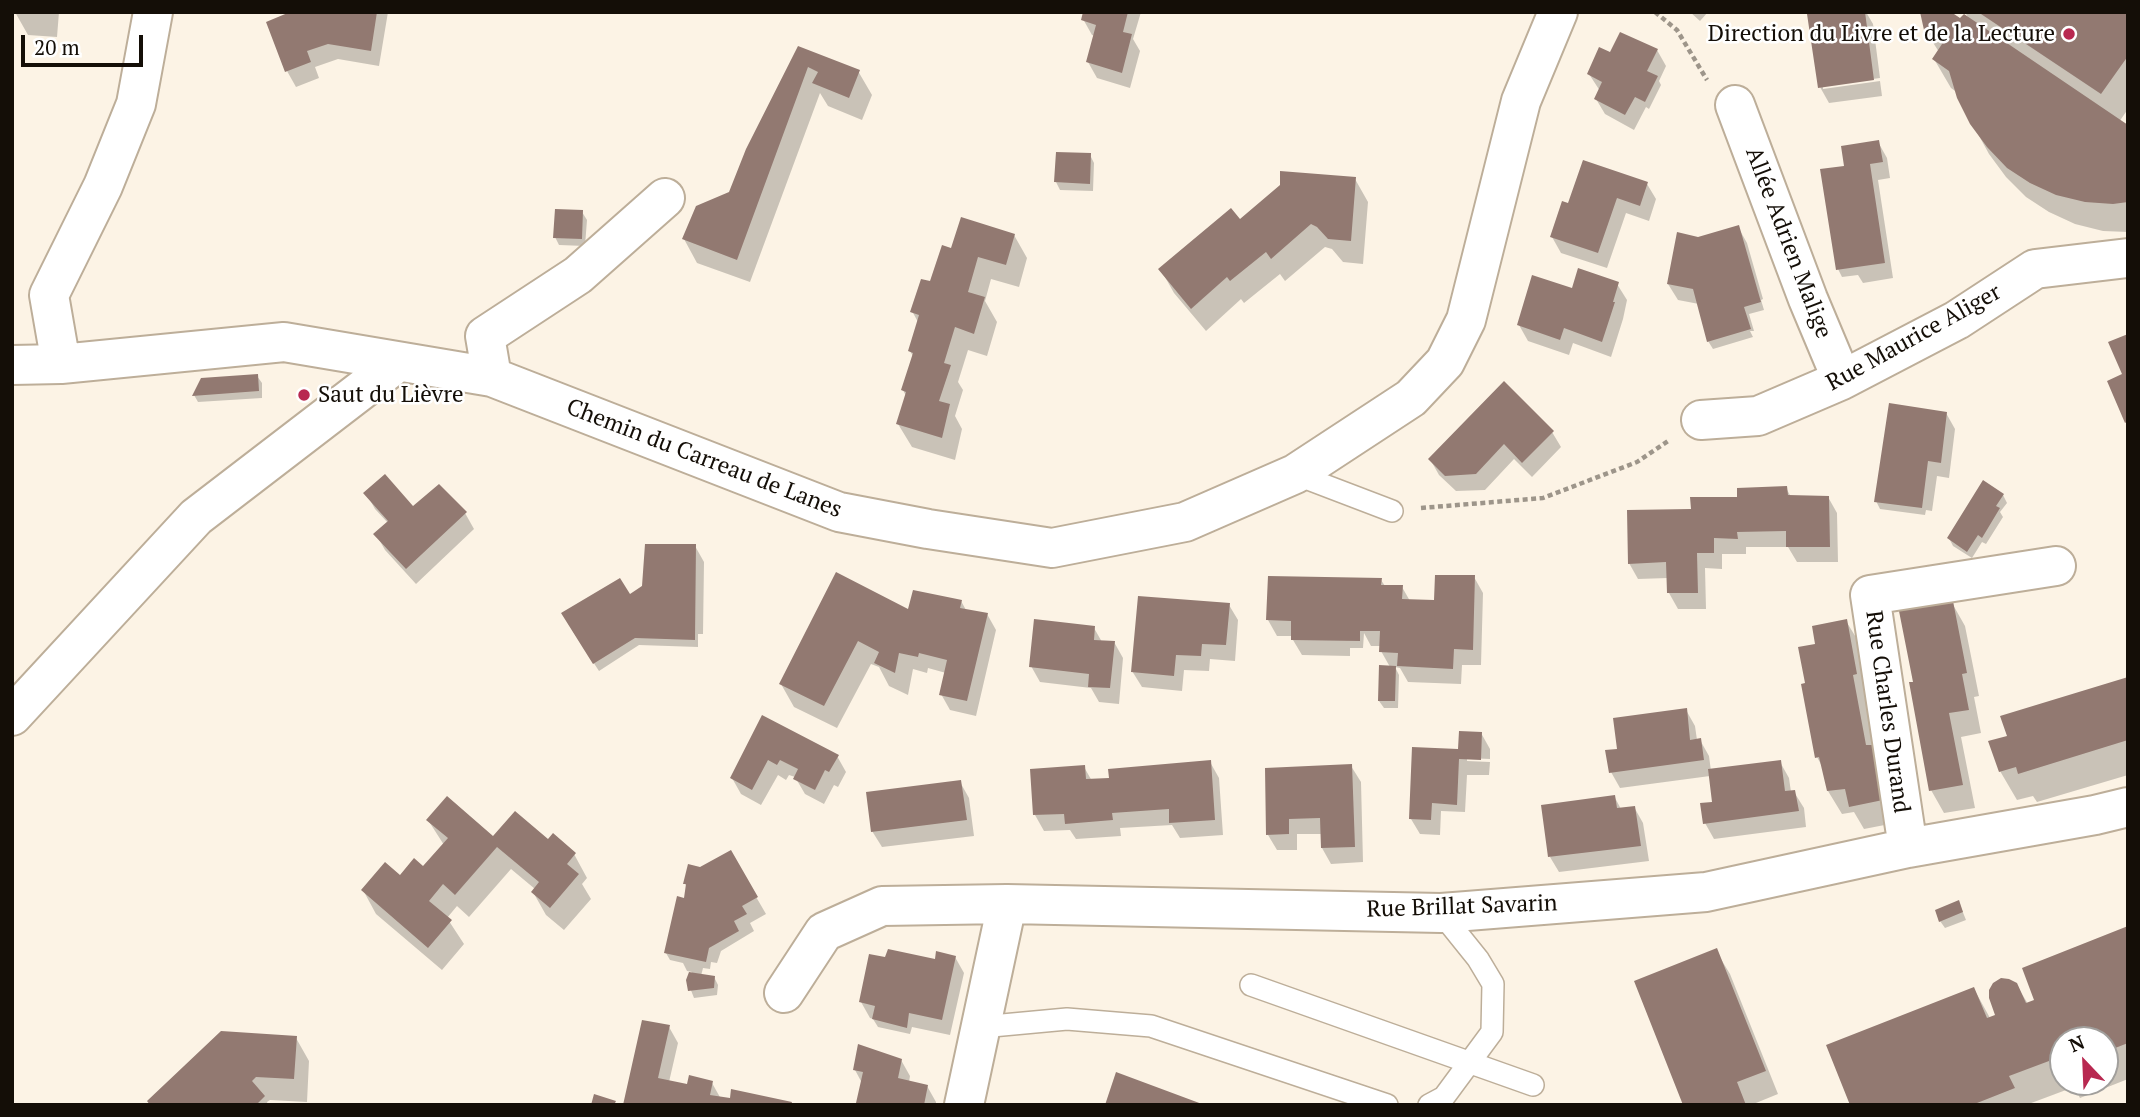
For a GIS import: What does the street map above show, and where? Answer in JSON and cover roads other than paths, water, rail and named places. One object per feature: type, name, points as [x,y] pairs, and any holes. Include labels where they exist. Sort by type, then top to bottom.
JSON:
[{"type":"street","points":[[61,364],[49,295],[103,186],[136,104],[153,12]]},
{"type":"street","name":"Chemin du Carreau de Lanes","points":[[12,365],[61,364],[284,342],[492,377],[839,512],[1052,548],[1185,522],[1295,474],[1411,398],[1445,362],[1466,320],[1521,101],[1558,12]]},
{"type":"street","name":"Allée Adrien Malige","points":[[1735,104],[1808,299],[1842,380]]},
{"type":"street","points":[[492,377],[485,336],[578,275],[665,198]]},
{"type":"street","name":"Rue Maurice Aliger","points":[[1701,420],[1758,416],[1842,380],[1957,320],[2035,269],[2128,258]]},
{"type":"street","points":[[12,716],[196,517],[398,362]]},
{"type":"street","name":"Rue Charles Durand","points":[[1908,848],[1870,595],[2056,566]]},
{"type":"street","name":"Rue Brillat Savarin","points":[[784,993],[824,932],[882,906],[1007,904],[1441,913],[1706,892],[1908,848],[2095,816],[2128,807]]},
{"type":"street","points":[[964,1105],[1007,904]]},
{"type":"lane","points":[[1295,474],[1392,511]]},
{"type":"lane","points":[[1429,1105],[1444,1097],[1492,1032],[1493,984],[1478,959],[1441,913]]},
{"type":"lane","points":[[1251,985],[1533,1085]]},
{"type":"lane","points":[[981,1027],[1067,1019],[1151,1026],[1387,1105]]},
{"type":"place","name":"Direction du Livre et de la Lecture","points":[[2069,34]]},
{"type":"place","name":"Saut du Lièvre","points":[[304,395]]}]
